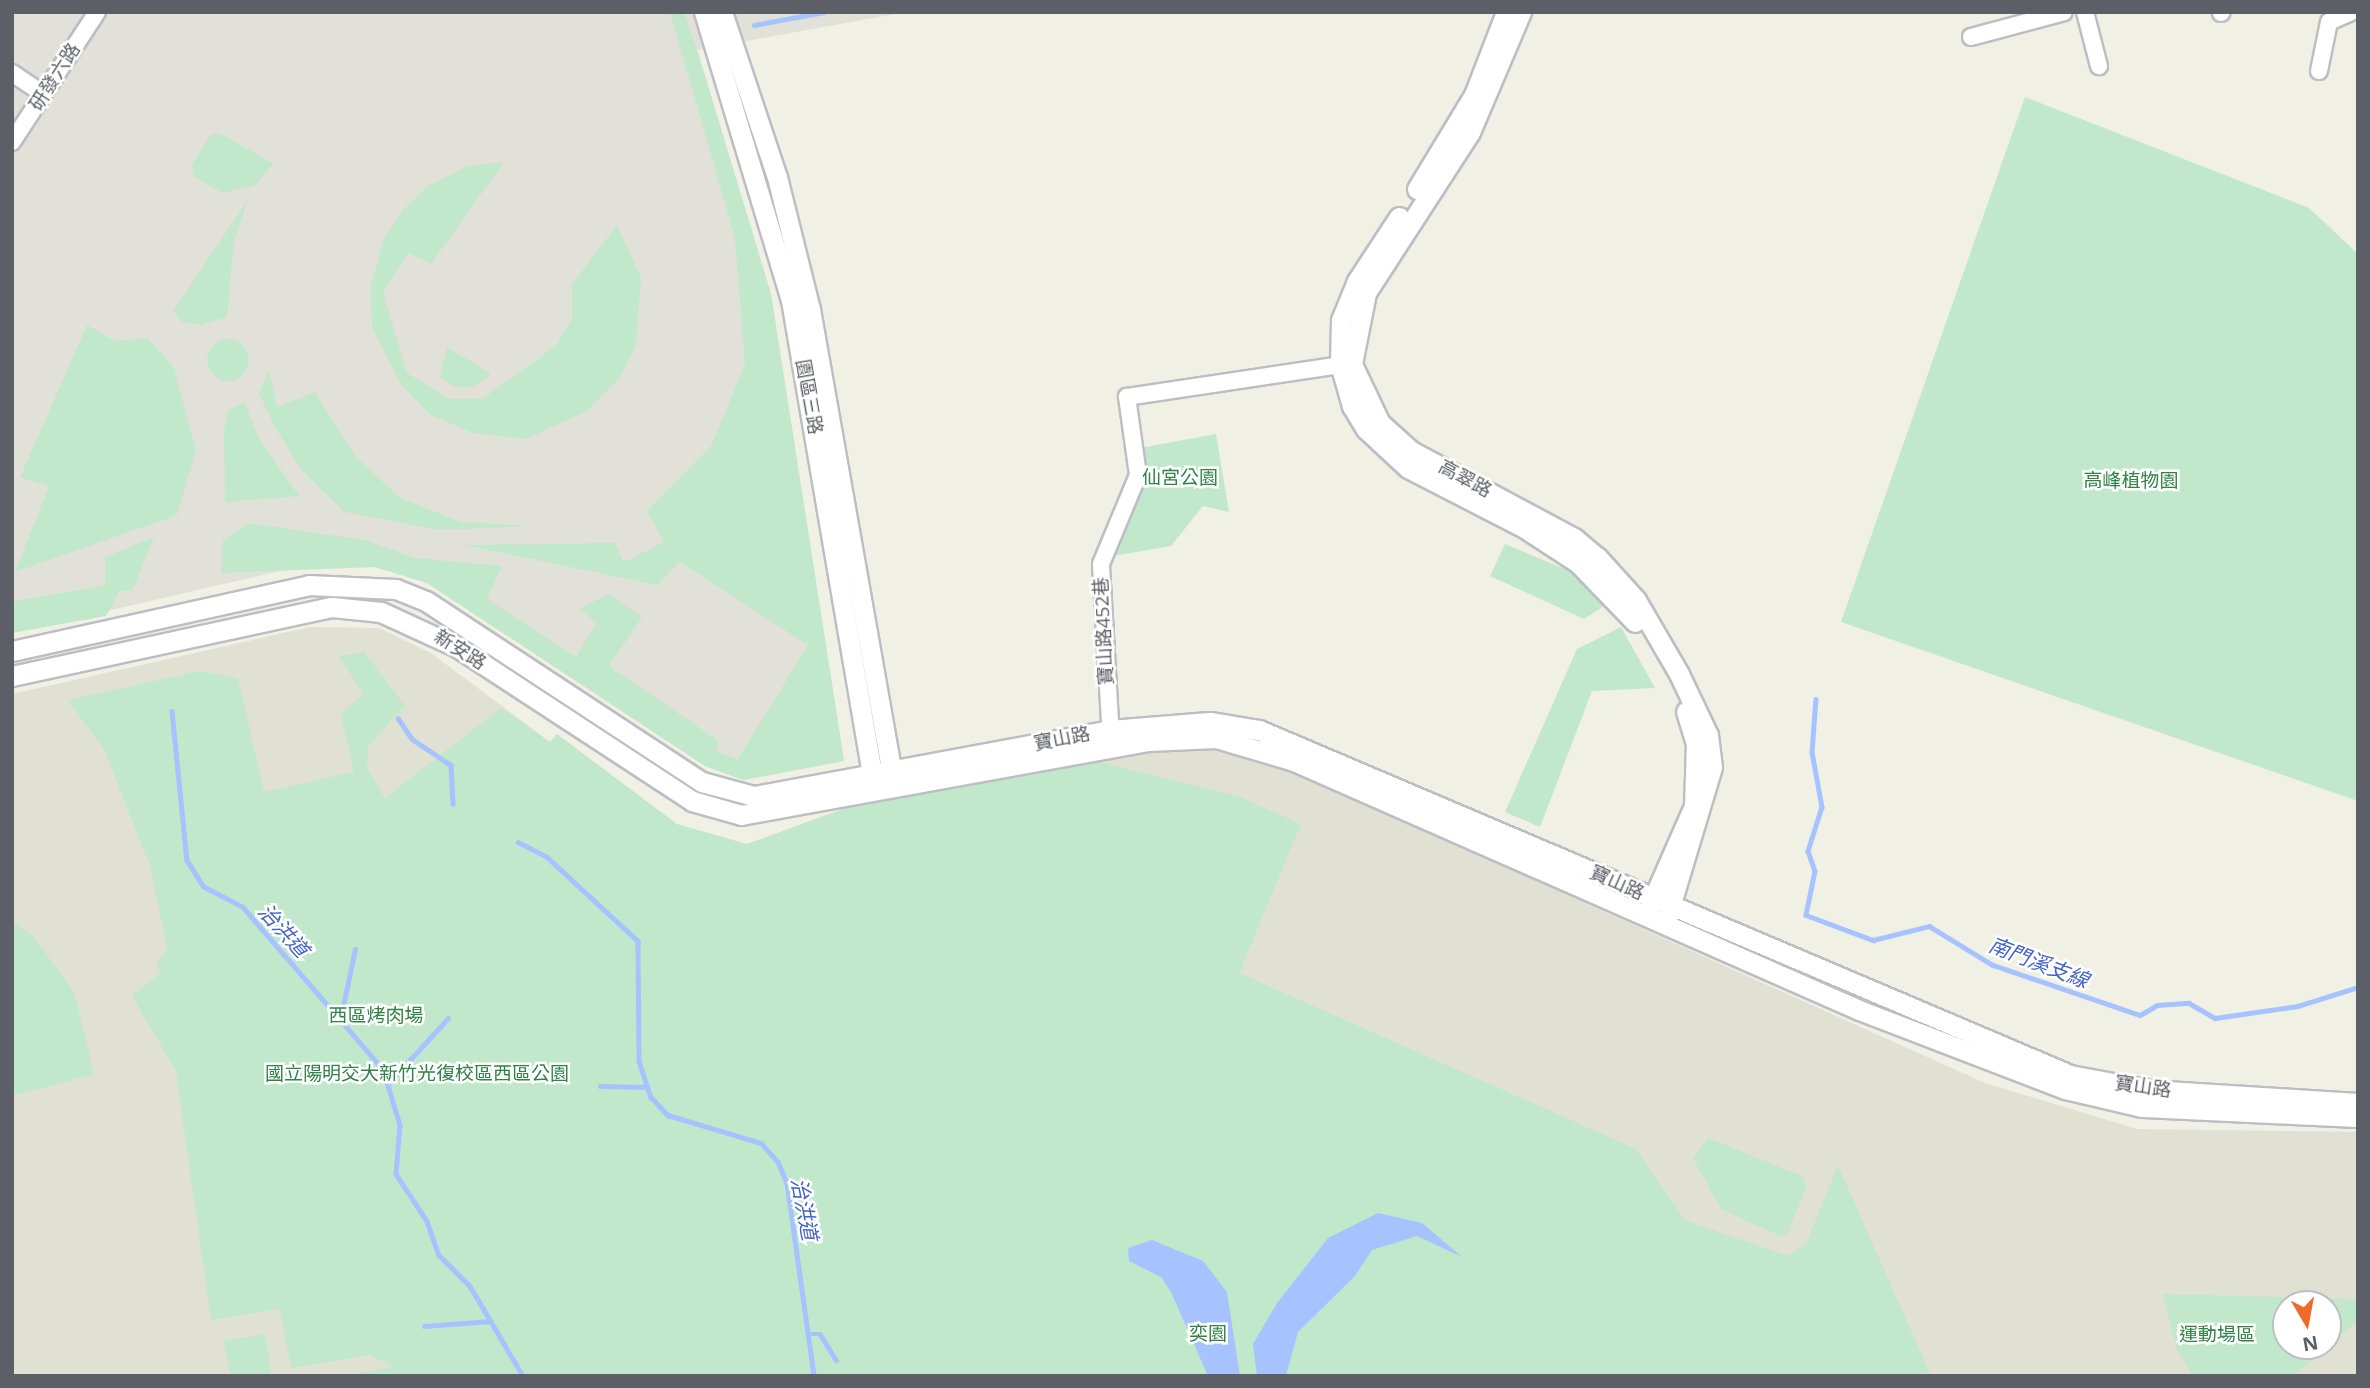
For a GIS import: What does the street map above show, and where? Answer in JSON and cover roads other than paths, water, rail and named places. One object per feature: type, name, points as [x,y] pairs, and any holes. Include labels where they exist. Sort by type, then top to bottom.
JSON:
[{"type":"street","name":"研發六路","points":[[12,142],[97,12]]},
{"type":"street","name":"園區三路","points":[[704,12],[791,300],[873,783]]},
{"type":"street","name":"園區三路","points":[[722,12],[777,177],[810,309],[894,779]]},
{"type":"street","name":"高翠路","points":[[1506,12],[1474,95],[1357,281],[1341,320],[1346,364],[1380,424],[1411,451],[1574,538],[1611,572],[1636,600],[1679,674],[1709,735],[1705,767],[1659,912]]},
{"type":"street","points":[[1346,364],[1366,293],[1470,132],[1521,12]]},
{"type":"street","points":[[1971,37],[2064,12]]},
{"type":"street","points":[[2085,12],[2099,66]]},
{"type":"street","points":[[2319,71],[2329,22],[2351,12]]},
{"type":"street","points":[[12,73],[43,94]]},
{"type":"street","name":"寶山路452巷","points":[[1111,739],[1101,564],[1138,475],[1127,397],[1346,364]]},
{"type":"street","name":"新安路","points":[[12,651],[309,585],[348,583],[426,601],[726,792],[783,793],[873,783]]},
{"type":"street","name":"新安路","points":[[12,676],[311,611],[381,612],[457,647],[716,810],[759,816],[873,783]]},
{"type":"street","name":"寶山路","points":[[873,783],[1210,722],[1259,730],[1659,912],[2067,1082],[2142,1107],[2358,1117]]},
{"type":"street","name":"寶山路","points":[[2067,1082],[2358,1103]]},
{"type":"water","points":[[1378,1213],[1422,1223],[1462,1257],[1417,1236],[1372,1250],[1355,1276],[1298,1332],[1286,1376],[1257,1376],[1253,1344],[1277,1303],[1328,1238]]},
{"type":"water","points":[[1152,1240],[1203,1261],[1227,1292],[1240,1376],[1208,1376],[1171,1292],[1161,1277],[1129,1261],[1128,1248]]},
{"type":"waterway","points":[[754,25],[824,12]]},
{"type":"waterway","name":"南門溪支線","points":[[1816,699],[1812,752],[1822,807],[1808,851],[1815,871],[1806,915],[1873,940],[1929,926],[1993,965],[2140,1015],[2157,1005],[2189,1003],[2215,1018],[2298,1006],[2358,987]]},
{"type":"waterway","name":"治洪道","points":[[172,711],[187,860],[203,886],[243,907],[383,1069],[400,1125],[396,1174],[427,1221],[439,1255],[470,1286],[523,1376]]},
{"type":"waterway","points":[[398,718],[412,739],[451,765],[453,804]]},
{"type":"waterway","name":"治洪道","points":[[518,842],[547,857],[638,941],[639,1061],[651,1097],[668,1115],[761,1143],[778,1162],[787,1183],[814,1376]]},
{"type":"waterway","name":"治洪道","points":[[341,1016],[355,949]]},
{"type":"waterway","name":"治洪道","points":[[388,1084],[448,1018]]},
{"type":"waterway","name":"治洪道","points":[[600,1086],[647,1087]]},
{"type":"waterway","name":"治洪道","points":[[424,1326],[491,1321]]},
{"type":"waterway","name":"治洪道","points":[[810,1334],[820,1334],[836,1360]]},
{"type":"park label","name":"仙宮公園","points":[[1180,478]]},
{"type":"park label","name":"高峰植物園","points":[[2131,481]]},
{"type":"park label","name":"西區烤肉場","points":[[376,1016]]},
{"type":"park label","name":"國立陽明交大新竹光復校區西區公園","points":[[417,1074]]},
{"type":"park label","name":"奕園","points":[[1208,1334]]},
{"type":"park label","name":"運動場區","points":[[2217,1335]]}]
